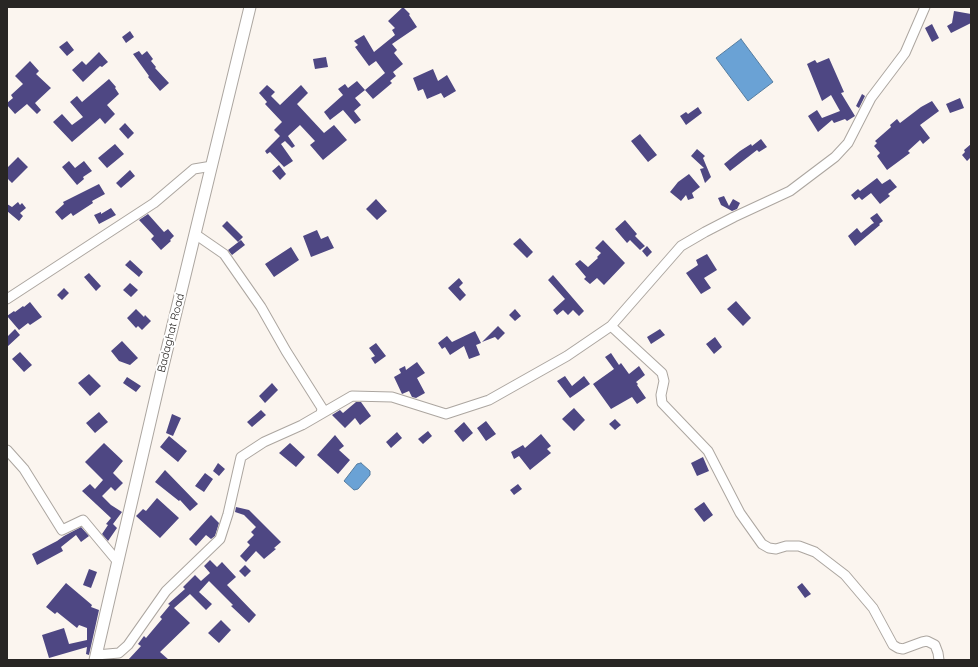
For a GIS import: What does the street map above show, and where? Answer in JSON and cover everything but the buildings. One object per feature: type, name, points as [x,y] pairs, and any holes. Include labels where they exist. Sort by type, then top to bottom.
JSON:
[{"type":"main road","name":"Badaghat Road","points":[[96,658],[161,373],[250,7]]},
{"type":"street","points":[[96,658],[119,653],[128,645],[166,591],[220,539],[228,514],[241,457],[264,442],[302,425],[352,396],[392,397],[446,414],[489,400],[567,356],[611,326],[681,246],[734,217],[790,191],[835,157],[848,143],[871,98],[905,53],[925,7]]},
{"type":"street","points":[[7,299],[154,203],[194,169],[212,166]]},
{"type":"street","points":[[195,234],[224,254],[262,307],[286,351],[322,408],[321,414]]},
{"type":"street","points":[[611,326],[662,373],[664,381],[661,395],[662,404],[708,451],[740,513],[762,544],[769,548],[776,549],[786,546],[799,546],[815,552],[845,575],[873,608],[893,645],[903,649],[922,642],[927,642],[935,645],[939,660]]},
{"type":"street","points":[[7,450],[24,469],[62,530],[83,520],[118,562]]},
{"type":"water","points":[[741,39],[773,82],[748,101],[716,58]]},
{"type":"water","points":[[361,463],[370,471],[370,475],[358,489],[354,490],[344,481],[357,464]]}]
